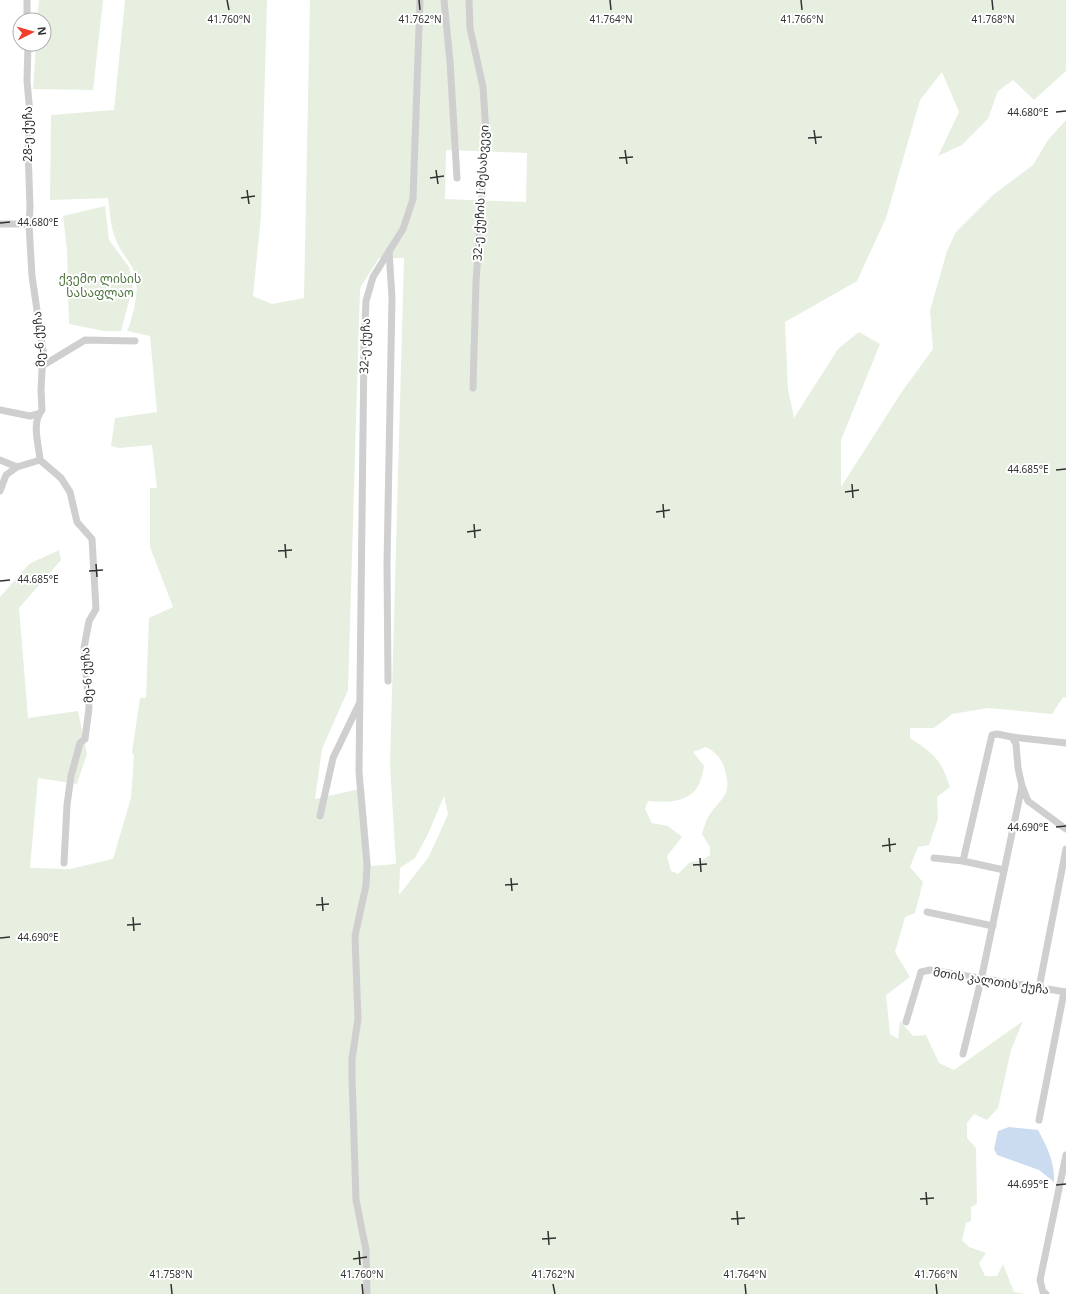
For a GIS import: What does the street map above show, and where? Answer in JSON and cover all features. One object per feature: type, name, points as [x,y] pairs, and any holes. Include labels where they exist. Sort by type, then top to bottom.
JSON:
[{"type":"street","points":[[27,0],[27,12]]},
{"type":"street","name":"32-ე ქუჩა","points":[[367,1294],[366,1250],[356,1200],[352,1077],[352,1059],[358,1019],[355,936],[366,885],[366,865],[359,772],[364,347],[366,301],[373,277],[403,229],[412,199],[420,0]]},
{"type":"street","points":[[444,0],[450,62],[457,178]]},
{"type":"street","name":"32-ე ქუჩის I შესახვევი","points":[[469,0],[470,28],[483,87],[486,133],[476,282],[473,388]]},
{"type":"street","name":"28-ე ქუჩა","points":[[28,52],[27,89],[30,114],[28,149],[30,207],[29,224]]},
{"type":"street","points":[[0,224],[29,224]]},
{"type":"street","name":"მე-6 ქუჩა","points":[[29,224],[32,276],[43,351],[41,390],[42,410],[38,414],[36,430],[40,460],[61,478],[67,487],[75,508],[77,522],[92,539],[96,610],[89,621],[85,635],[84,648],[89,708],[85,739],[80,743],[71,776],[67,805],[64,863]]},
{"type":"street","points":[[388,681],[387,564],[392,297],[389,250]]},
{"type":"street","points":[[42,366],[85,340],[135,340]]},
{"type":"street","points":[[0,410],[30,416],[38,414]]},
{"type":"street","points":[[0,460],[17,467]]},
{"type":"street","points":[[0,491],[6,475],[17,467],[40,460]]},
{"type":"street","points":[[320,816],[333,758],[360,702]]},
{"type":"street","points":[[963,862],[992,735],[997,734],[1066,743]]},
{"type":"street","points":[[1012,737],[1016,744],[1018,768],[1022,786],[1028,801],[1066,829]]},
{"type":"street","points":[[963,1054],[993,926],[1022,786]]},
{"type":"street","points":[[1039,988],[1066,849]]},
{"type":"street","points":[[934,858],[1004,870]]},
{"type":"street","points":[[927,912],[993,926]]},
{"type":"street","name":"მთის კალთის ქუჩა","points":[[906,1022],[921,972],[930,970],[981,980],[1065,992]]},
{"type":"street","points":[[1039,1120],[1065,992]]},
{"type":"street","points":[[1046,1294],[1043,1292],[1040,1280],[1066,1155]]},
{"type":"green space","points":[[39,0],[103,0],[93,90],[33,89],[35,52],[52,52],[52,12],[38,12]]},
{"type":"green space","points":[[125,0],[267,0],[261,216],[253,296],[272,304],[304,298],[310,0],[1066,0],[1066,71],[1034,100],[1013,80],[998,91],[988,119],[962,145],[938,156],[959,112],[942,72],[920,100],[886,218],[857,281],[785,322],[788,389],[794,418],[838,349],[859,332],[880,344],[841,440],[841,487],[901,393],[933,349],[930,311],[947,251],[956,232],[993,195],[1033,165],[1048,140],[1066,120],[1066,698],[1063,697],[1052,714],[988,708],[952,714],[934,728],[910,728],[910,738],[925,748],[936,758],[940,763],[950,787],[937,797],[938,819],[929,845],[918,847],[910,867],[923,882],[915,913],[905,917],[895,952],[910,977],[886,995],[890,1034],[898,1039],[900,1021],[913,1036],[926,1035],[939,1063],[954,1070],[1023,1021],[1011,1050],[998,1108],[987,1120],[974,1114],[967,1123],[967,1138],[976,1148],[977,1204],[971,1207],[971,1221],[966,1223],[962,1240],[969,1247],[986,1253],[979,1263],[985,1276],[997,1276],[1003,1264],[1014,1292],[1026,1294],[0,1294],[0,597],[29,564],[59,550],[61,560],[19,608],[28,718],[78,711],[87,754],[77,784],[38,778],[30,868],[70,869],[113,859],[131,798],[134,756],[132,752],[140,698],[146,698],[149,618],[173,607],[150,547],[150,488],[157,488],[152,445],[119,448],[111,446],[115,418],[157,412],[150,336],[127,331],[132,318],[135,301],[137,284],[136,277],[112,230],[108,198],[50,200],[51,115],[114,110]],"holes":[[[446,150],[527,153],[526,202],[445,199]],[[379,258],[404,258],[390,765],[396,864],[371,866],[364,788],[315,799],[322,749],[348,690],[360,288]],[[706,747],[716,754],[724,766],[727,787],[724,797],[707,819],[702,834],[710,847],[710,855],[701,861],[690,862],[678,874],[671,871],[667,856],[682,837],[668,826],[652,823],[645,809],[648,801],[663,802],[678,800],[685,798],[696,789],[701,780],[704,766],[693,752]],[[444,796],[448,814],[437,839],[428,858],[399,895],[400,868],[415,858],[428,834]]]},
{"type":"green space","name":"ქვემო ლისის სასაფლაო","points":[[105,206],[109,240],[129,267],[133,286],[121,331],[104,331],[69,324],[67,250],[63,216]]},
{"type":"water","points":[[1009,1127],[1038,1130],[1052,1161],[1054,1182],[1039,1170],[997,1155],[994,1149],[998,1131]]}]
